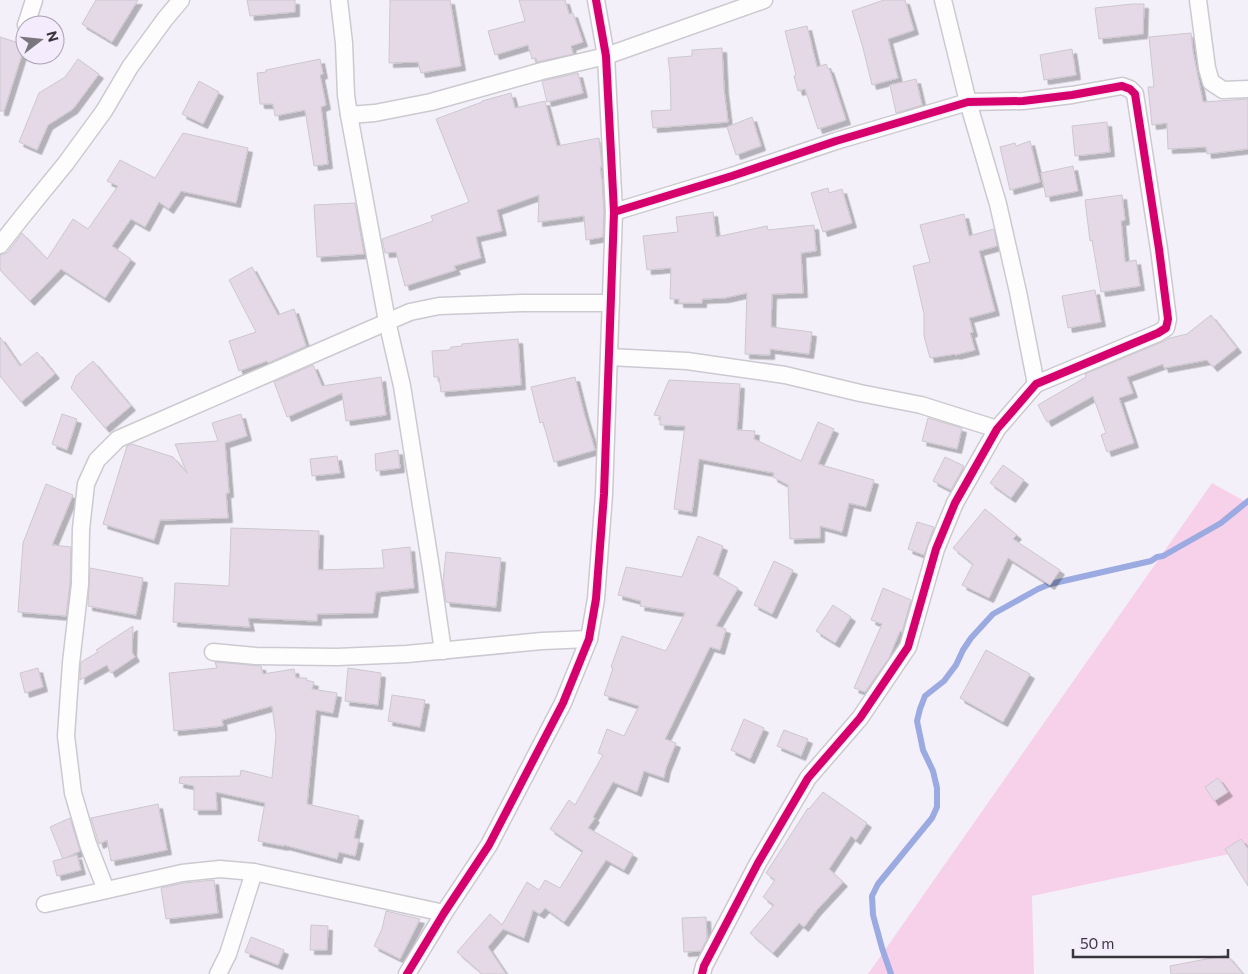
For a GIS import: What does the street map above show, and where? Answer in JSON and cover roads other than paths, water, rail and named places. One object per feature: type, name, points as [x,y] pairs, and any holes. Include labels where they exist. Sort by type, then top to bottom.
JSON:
[{"type":"street","points":[[29,15],[34,0]]},
{"type":"street","points":[[0,245],[66,163],[104,111],[130,67],[181,0]]},
{"type":"street","points":[[339,0],[349,115],[387,321],[402,386],[432,568],[443,651]]},
{"type":"street","points":[[408,974],[444,913],[489,845],[563,703],[589,639],[596,598],[603,504],[614,212],[606,56],[596,0]]},
{"type":"street","points":[[349,115],[374,113],[432,102],[542,71],[606,56],[764,0]]},
{"type":"street","points":[[943,0],[968,102],[1000,213],[1036,384]]},
{"type":"street","points":[[1198,0],[1207,68],[1211,82],[1223,90],[1248,89]]},
{"type":"street","points":[[614,212],[732,176],[836,141],[968,102],[1023,100],[1072,95],[1122,86],[1130,89],[1135,94],[1160,249],[1168,319],[1166,328],[1036,384],[997,430],[955,503],[936,549],[908,647],[860,718],[808,778],[758,863],[704,966],[702,974]]},
{"type":"street","points":[[106,890],[88,844],[73,793],[66,736],[71,663],[80,584],[81,529],[86,484],[97,460],[118,439],[410,312],[439,306],[522,303],[611,303]]},
{"type":"street","points":[[609,357],[688,361],[785,375],[922,406],[997,430]]},
{"type":"street","points":[[213,652],[256,656],[337,657],[407,654],[542,641],[589,639]]},
{"type":"street","points":[[46,904],[182,873],[220,869],[254,872],[444,913]]},
{"type":"street","points":[[218,974],[228,954],[254,872]]},
{"type":"waterway","points":[[891,974],[873,915],[872,896],[878,884],[932,818],[937,807],[937,788],[933,771],[923,750],[917,721],[925,696],[944,681],[956,665],[971,638],[993,614],[1050,584],[1151,561],[1163,556],[1221,523],[1248,501]]}]
